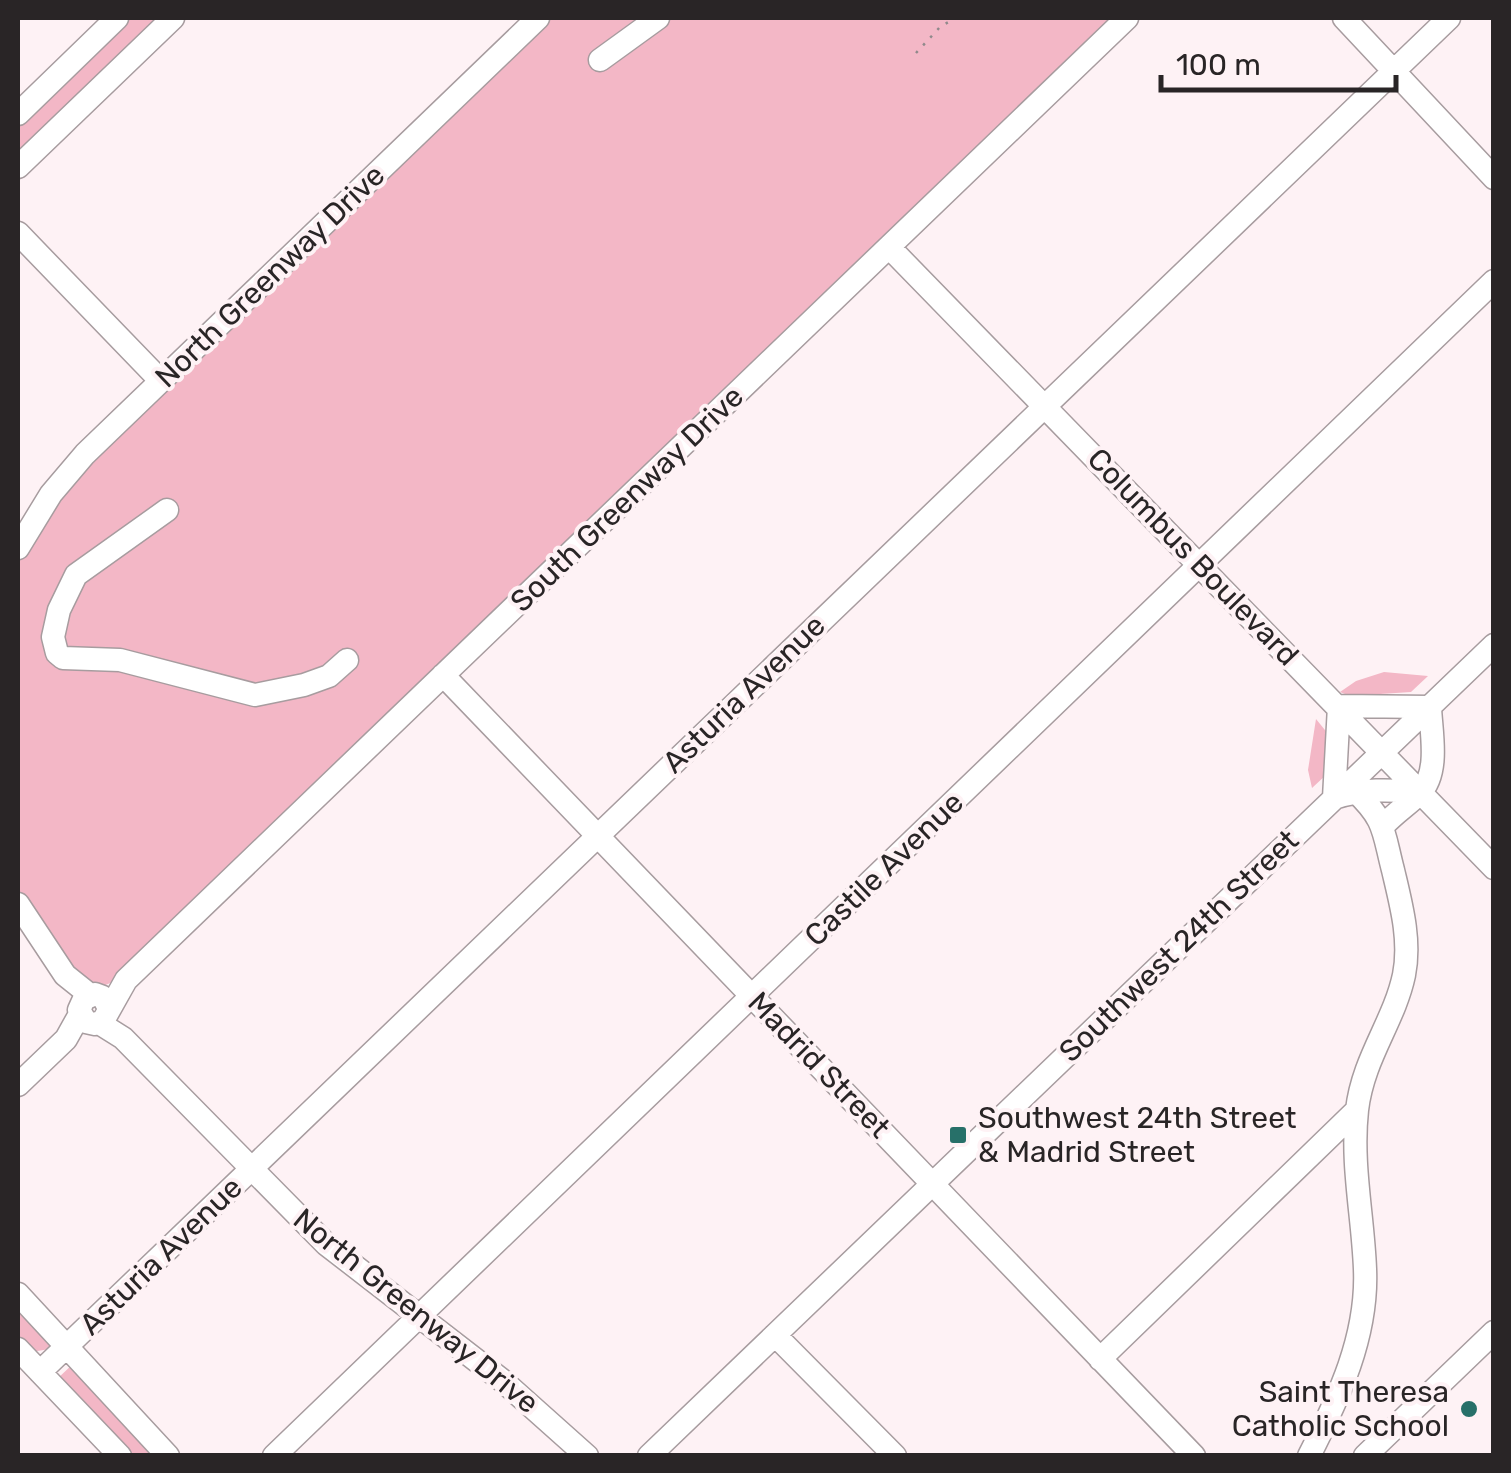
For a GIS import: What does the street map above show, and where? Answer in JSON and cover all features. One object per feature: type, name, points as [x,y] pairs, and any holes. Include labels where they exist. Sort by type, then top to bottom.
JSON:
[{"type":"street","points":[[18,114],[117,18]]},
{"type":"street","points":[[18,167],[173,18]]},
{"type":"street","name":"North Greenway Drive","points":[[18,548],[40,509],[72,468],[538,18]]},
{"type":"street","points":[[600,60],[658,18]]},
{"type":"street","name":"South Greenway Drive","points":[[95,1010],[1127,18]]},
{"type":"street","points":[[1344,18],[1494,178]]},
{"type":"street","name":"Asturia Avenue","points":[[40,1372],[1450,18]]},
{"type":"street","points":[[18,233],[161,381]]},
{"type":"street","name":"Columbus Boulevard","points":[[890,247],[1494,868]]},
{"type":"street","name":"Castile Avenue","points":[[274,1456],[1494,282]]},
{"type":"street","points":[[167,510],[76,575],[53,637],[57,654],[63,658],[120,660],[255,696],[304,686],[340,670],[347,660]]},
{"type":"street","name":"Southwest 24th Street","points":[[649,1456],[1345,794],[1383,751],[1494,645]]},
{"type":"street","name":"Madrid Street","points":[[443,675],[1194,1456]]},
{"type":"street","points":[[1309,1456],[1346,1376],[1363,1310],[1366,1271],[1356,1169],[1357,1110],[1369,1060],[1400,988],[1406,960],[1402,910],[1384,824],[1345,794],[1339,706],[1430,706],[1433,760],[1429,778],[1421,792],[1384,824]]},
{"type":"street","points":[[1345,794],[1421,792]]},
{"type":"street","name":"North Greenway Drive","points":[[18,904],[45,949],[95,1010],[251,1170],[340,1256],[512,1387],[587,1456]]},
{"type":"street","points":[[18,1085],[95,1010]]},
{"type":"street","points":[[1100,1359],[1357,1110]]},
{"type":"street","points":[[18,1294],[168,1456]]},
{"type":"street","points":[[1365,1456],[1494,1332]]},
{"type":"street","points":[[775,1335],[896,1456]]},
{"type":"street","points":[[18,1349],[120,1456]]},
{"type":"path","points":[[916,53],[940,27],[955,18]]},
{"type":"shaded area","points":[[128,18],[161,18],[18,157],[18,122]]},
{"type":"shaded area","points":[[547,18],[1118,18],[117,980],[101,987],[85,985],[38,929],[18,892],[18,560],[34,528],[61,490]]},
{"type":"shaded area","points":[[1384,672],[1428,676],[1411,692],[1350,696],[1340,692],[1356,681]]},
{"type":"shaded area","points":[[1316,719],[1329,735],[1326,775],[1312,788],[1308,770]]},
{"type":"shaded area","points":[[18,1302],[53,1341],[50,1349],[31,1352],[18,1341]]},
{"type":"shaded area","points":[[75,1362],[164,1455],[128,1455],[56,1380]]},
{"type":"place","name":"Southwest 24th Street & Madrid Street","points":[[958,1135]]},
{"type":"place","name":"Saint Theresa Catholic School","points":[[1469,1409]]}]
